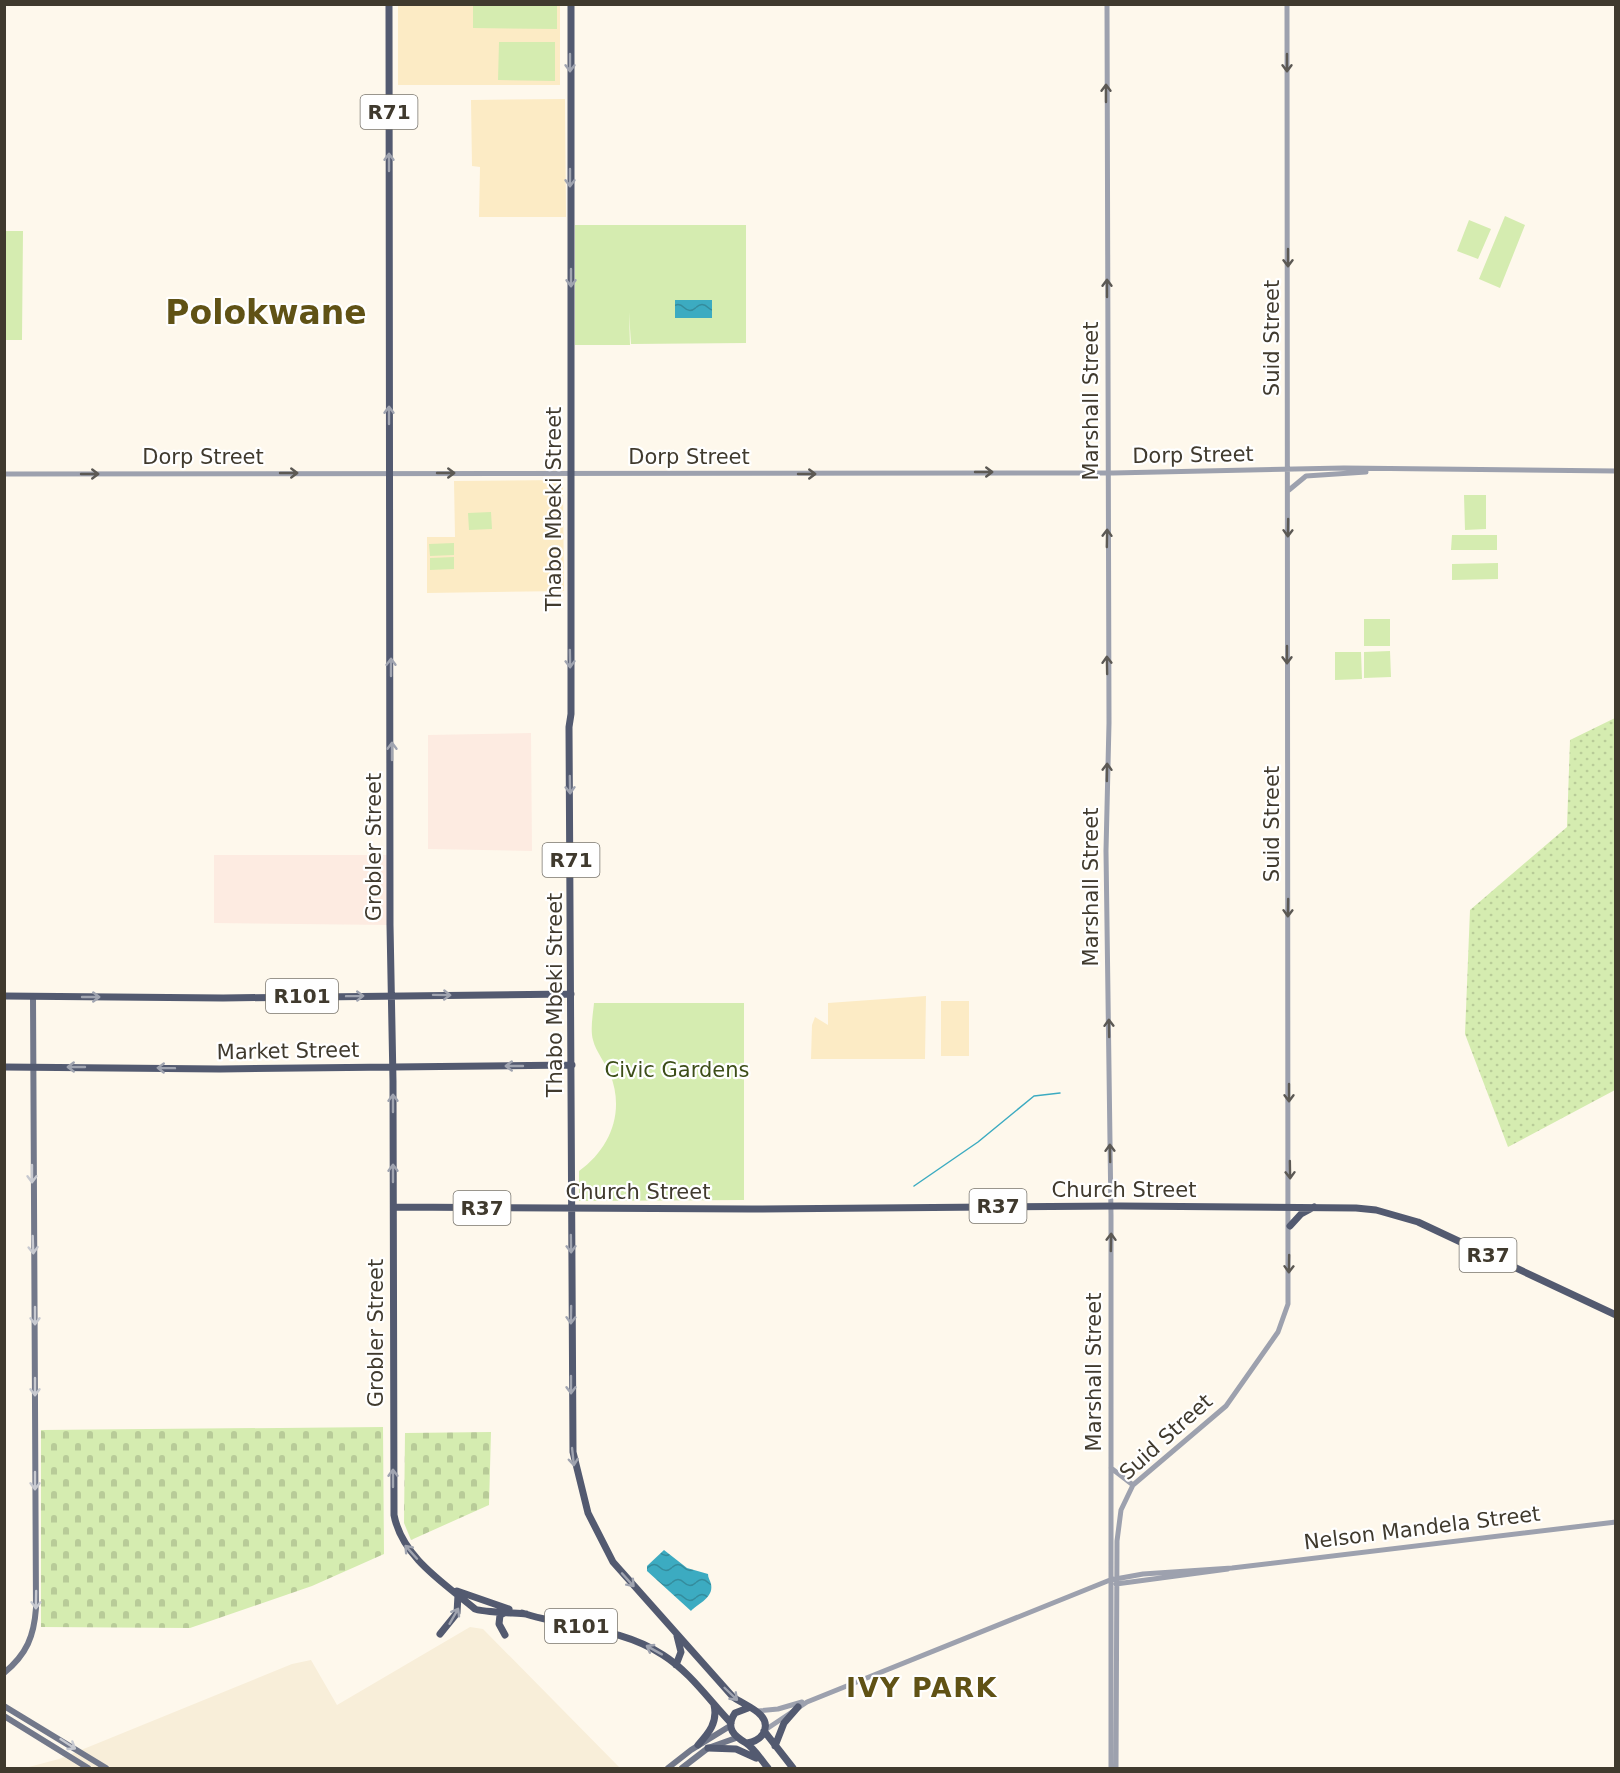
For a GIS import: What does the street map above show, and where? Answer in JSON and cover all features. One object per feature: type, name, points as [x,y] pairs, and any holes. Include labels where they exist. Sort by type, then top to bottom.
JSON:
[{"type":"main road","name":"Grobler Street","points":[[389,4],[394,1515],[402,1541],[427,1568],[452,1589],[526,1614]]},
{"type":"main road","name":"Thabo Mbeki Street","points":[[571,4],[571,714],[569,727],[573,1452],[588,1513],[596,1532],[623,1575],[721,1684],[748,1708],[758,1711]]},
{"type":"main road","name":"R101","points":[[4,996],[571,994]]},
{"type":"main road","points":[[4,1673],[25,1652],[33,1636],[36,1608],[33,996]]},
{"type":"main road","name":"Market Street","points":[[4,1067],[572,1065]]},
{"type":"main road","name":"Church Street","points":[[393,1207],[1316,1206],[1376,1210],[1418,1222],[1616,1315]]},
{"type":"main road","points":[[1290,1226],[1301,1214],[1316,1206]]},
{"type":"main road","name":"R101","points":[[452,1589],[458,1595]]},
{"type":"main road","name":"Grobler Street","points":[[458,1595],[479,1611],[509,1611],[526,1614],[622,1636],[650,1647],[676,1665],[731,1725]]},
{"type":"main road","points":[[440,1634],[457,1613],[458,1595]]},
{"type":"main road","points":[[504,1635],[499,1617],[509,1611]]},
{"type":"main road","points":[[674,1631],[681,1649],[676,1665]]},
{"type":"main road","points":[[698,1745],[715,1720],[713,1704]]},
{"type":"main road","points":[[5,1705],[106,1768]]},
{"type":"main road","points":[[775,1746],[784,1723],[798,1707]]},
{"type":"main road","points":[[668,1768],[698,1745],[731,1725],[735,1713],[748,1708]]},
{"type":"main road","points":[[747,1743],[759,1739],[764,1731],[765,1722],[758,1711]]},
{"type":"main road","points":[[4,1716],[88,1768]]},
{"type":"main road","name":"R101","points":[[731,1725],[736,1738]]},
{"type":"main road","points":[[764,1731],[793,1768]]},
{"type":"main road","points":[[682,1768],[708,1748],[736,1738],[747,1743],[768,1768]]},
{"type":"main road","points":[[708,1748],[742,1750],[761,1760]]},
{"type":"street","name":"Marshall Street","points":[[1107,4],[1106,851],[1111,1206],[1111,1768]]},
{"type":"street","name":"Suid Street","points":[[1117,1581],[1118,1528],[1121,1510],[1133,1485],[1226,1406],[1278,1332],[1288,1305],[1290,1206],[1287,4]]},
{"type":"street","name":"Dorp Street","points":[[4,474],[1108,473],[1289,469],[1616,471]]},
{"type":"street","name":"Dorp Street","points":[[1289,490],[1306,476],[1354,474],[1373,470]]},
{"type":"street","points":[[1111,1468],[1133,1485]]},
{"type":"street","name":"Nelson Mandela Street","points":[[764,1731],[807,1702],[1102,1584],[1161,1575],[1616,1522]]},
{"type":"street","points":[[1116,1768],[1117,1581]]},
{"type":"street","name":"Nelson Mandela Street","points":[[758,1711],[807,1702]]},
{"type":"shaded area","points":[[398,5],[560,5],[560,85],[398,85]]},
{"type":"shaded area","points":[[565,99],[566,217],[479,217],[480,167],[472,166],[471,100]]},
{"type":"shaded area","points":[[563,480],[564,591],[427,593],[427,537],[455,537],[454,481]]},
{"type":"shaded area","points":[[531,733],[532,851],[428,849],[428,735]]},
{"type":"shaded area","points":[[214,855],[390,855],[389,925],[214,923]]},
{"type":"shaded area","points":[[926,996],[925,1059],[811,1059],[812,1025],[815,1017],[828,1025],[828,1003]]},
{"type":"shaded area","points":[[941,1001],[969,1001],[969,1056],[941,1056]]},
{"type":"shaded area","points":[[470,1627],[483,1629],[620,1768],[25,1768],[59,1759],[292,1664],[311,1660],[337,1705]]},
{"type":"green space","points":[[473,5],[557,5],[557,29],[473,28]]},
{"type":"green space","points":[[499,42],[555,42],[555,81],[498,80]]},
{"type":"green space","points":[[1505,216],[1525,225],[1500,288],[1479,279]]},
{"type":"green space","points":[[1469,220],[1491,229],[1478,259],[1457,251]]},
{"type":"green space","points":[[575,225],[746,225],[746,343],[631,344],[629,312],[630,345],[575,345]]},
{"type":"green space","points":[[5,231],[23,231],[22,340],[5,340]]},
{"type":"green space","points":[[1464,495],[1486,495],[1486,529],[1465,530]]},
{"type":"green space","points":[[491,512],[492,529],[469,530],[468,513]]},
{"type":"green space","points":[[1452,535],[1497,535],[1497,550],[1451,550]]},
{"type":"green space","points":[[454,543],[454,555],[430,556],[429,544]]},
{"type":"green space","points":[[454,557],[454,569],[430,570],[430,558]]},
{"type":"green space","points":[[1498,563],[1498,579],[1452,580],[1452,564]]},
{"type":"green space","points":[[1364,619],[1390,619],[1390,646],[1364,646]]},
{"type":"green space","points":[[1390,651],[1391,677],[1364,678],[1364,652]]},
{"type":"green space","points":[[1335,652],[1361,652],[1362,679],[1335,680]]},
{"type":"green space","points":[[1615,718],[1615,1090],[1508,1147],[1465,1034],[1470,910],[1567,827],[1570,740]]},
{"type":"green space","name":"Civic Gardens","points":[[594,1003],[744,1003],[744,1200],[579,1201],[579,1171],[590,1162],[607,1140],[612,1128],[616,1102],[610,1074],[596,1049],[592,1036]]},
{"type":"green space","points":[[383,1427],[384,1554],[312,1586],[190,1628],[41,1627],[41,1430]]},
{"type":"green space","points":[[491,1432],[489,1505],[411,1540],[404,1523],[405,1433]]},
{"type":"water","points":[[675,300],[712,300],[712,318],[675,318]]},
{"type":"water","points":[[664,1550],[687,1568],[708,1574],[711,1584],[710,1593],[691,1611],[647,1571],[647,1566]]},
{"type":"waterway","points":[[914,1186],[978,1142],[1034,1096],[1060,1093]]},
{"type":"district","name":"Polokwane","points":[[266,312]]},
{"type":"district","name":"IVY PARK","points":[[922,1688]]}]
